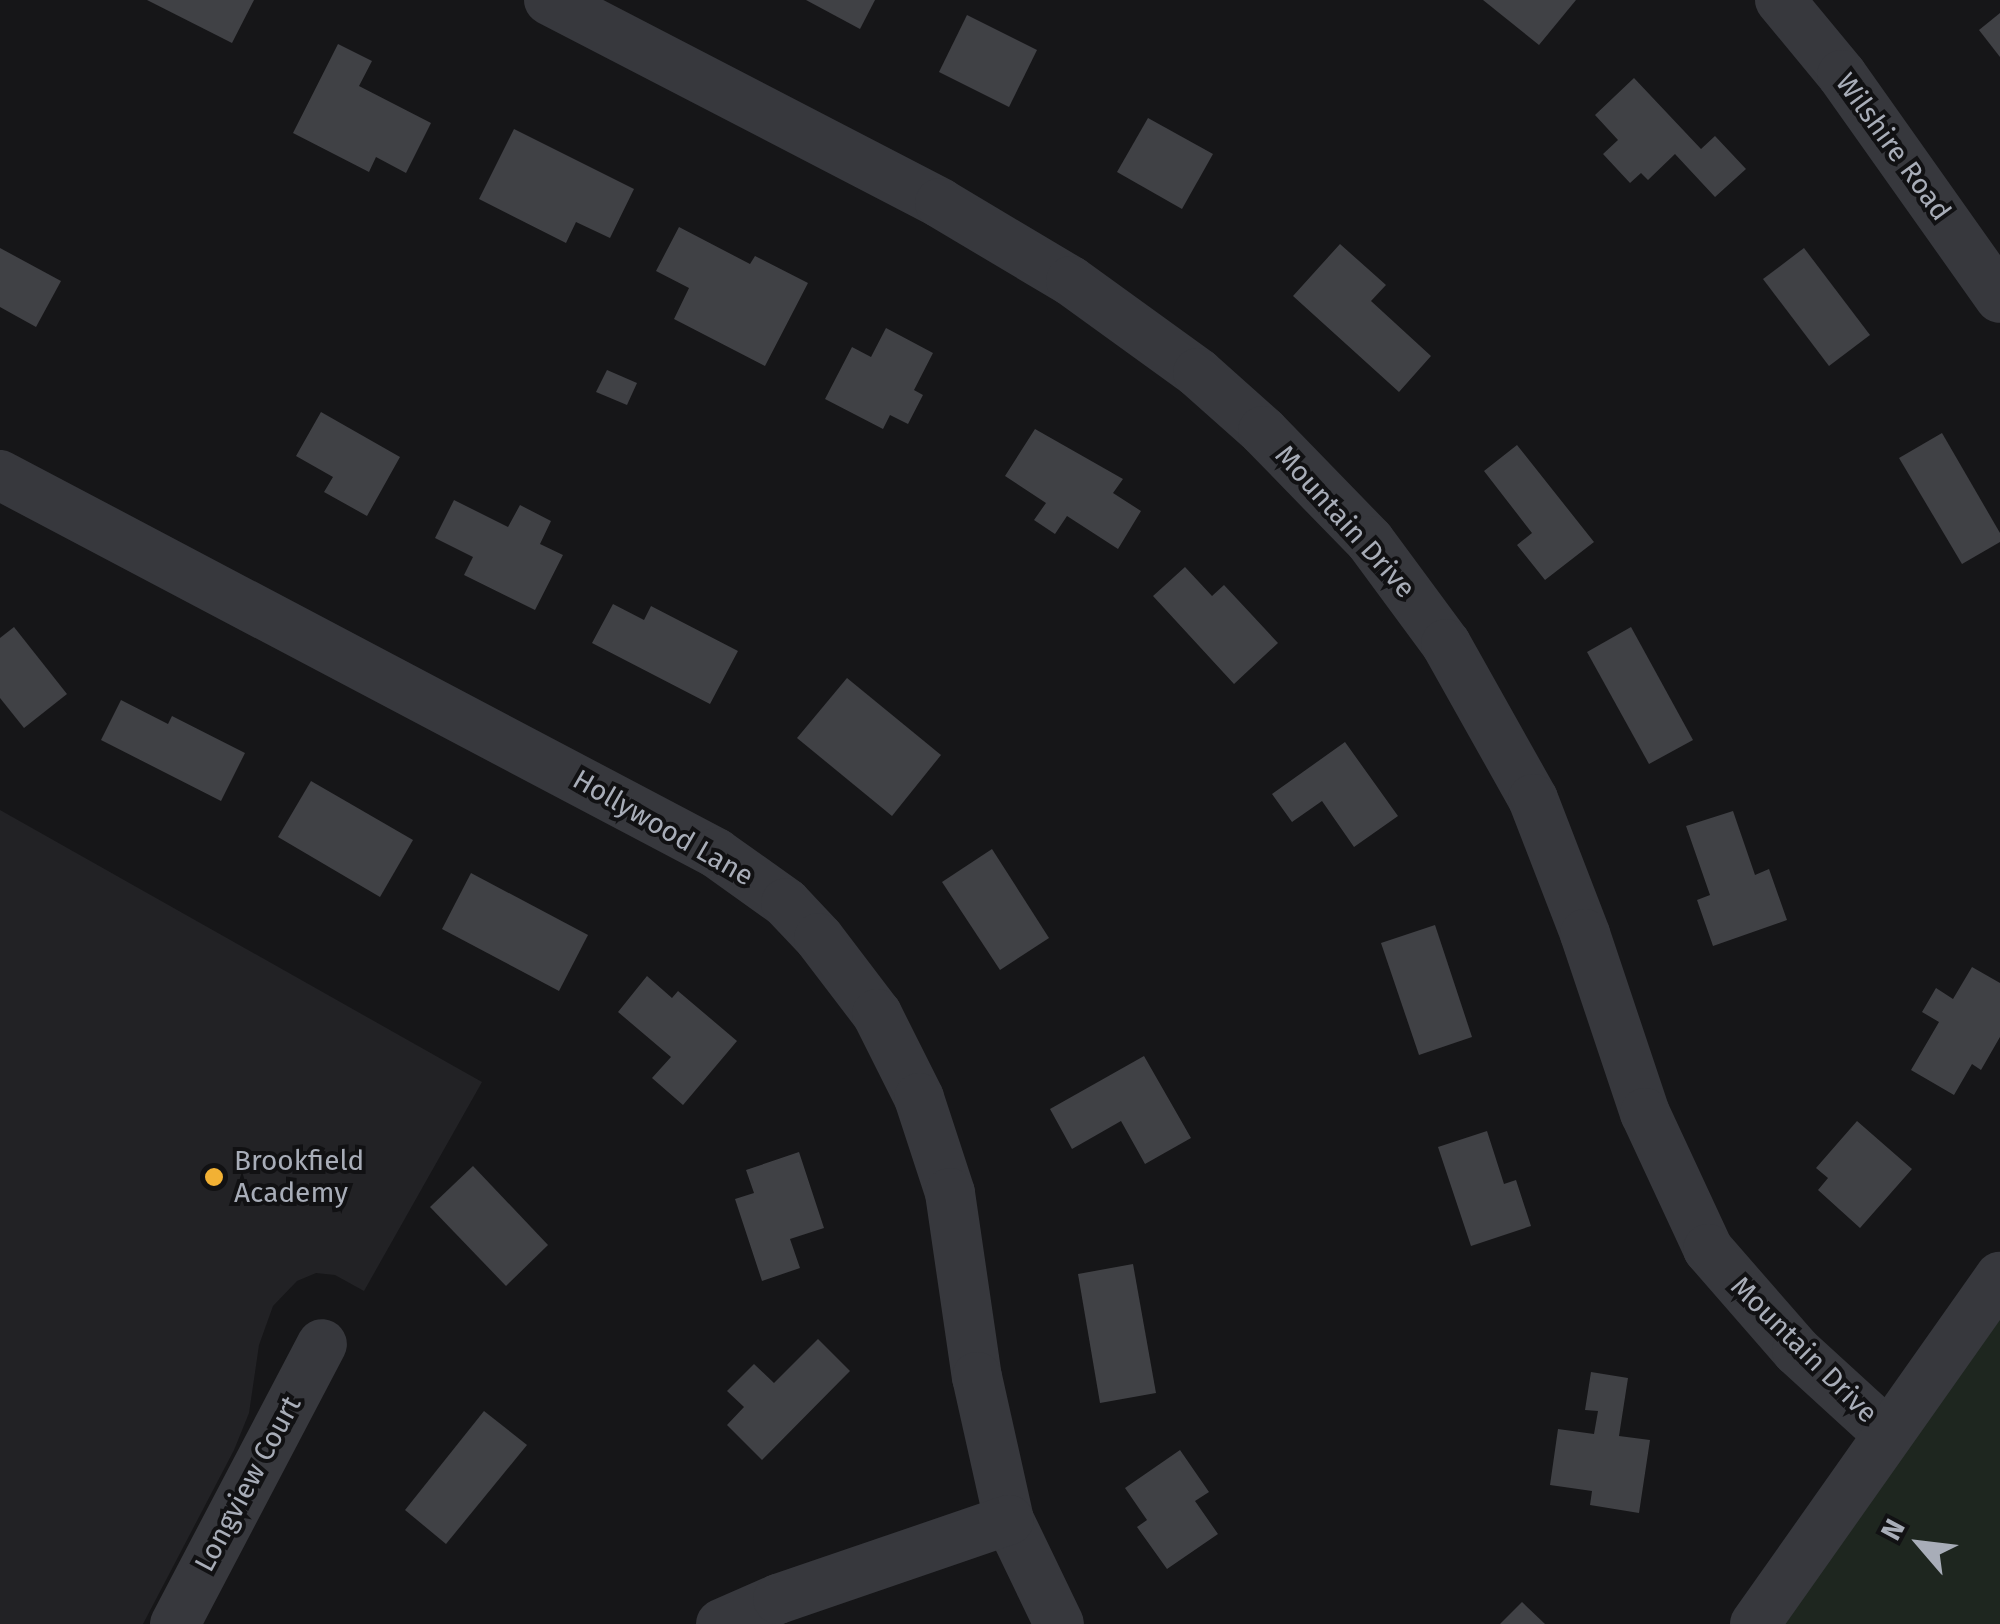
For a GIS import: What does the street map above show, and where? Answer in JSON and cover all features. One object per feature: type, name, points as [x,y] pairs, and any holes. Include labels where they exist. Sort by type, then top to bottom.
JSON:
[{"type":"street","name":"Mountain Drive","points":[[549,0],[940,204],[1072,281],[1198,373],[1263,430],[1370,542],[1446,644],[1526,782],[1585,934],[1645,1112],[1708,1248],[1797,1351],[1888,1434]]},
{"type":"street","name":"Wilshire Road","points":[[1780,0],[1842,74],[2000,298]]},
{"type":"street","name":"Hollywood Lane","points":[[0,475],[716,853],[786,903],[853,979],[900,1055],[919,1098],[950,1193],[977,1377],[1009,1520],[1059,1624]]},
{"type":"street","points":[[1755,1624],[2000,1277]]},
{"type":"street","name":"Longview Court","points":[[175,1624],[322,1344]]},
{"type":"street","points":[[722,1624],[778,1598],[1009,1520]]},
{"type":"shaded area","name":"Brookfield Academy","points":[[0,810],[482,1082],[364,1291],[335,1275],[316,1273],[297,1281],[273,1306],[259,1345],[249,1413],[234,1450],[143,1624],[0,1624]]},
{"type":"shaded area","points":[[2000,1301],[2000,1624],[1771,1624]]},
{"type":"building","points":[[147,0],[254,0],[232,43]]},
{"type":"building","points":[[806,0],[875,0],[860,29]]},
{"type":"building","points":[[1483,0],[1576,0],[1539,45]]},
{"type":"building","points":[[2000,13],[2000,57],[1979,30]]},
{"type":"building","points":[[967,15],[1037,50],[1009,107],[939,72]]},
{"type":"building","points":[[338,44],[372,61],[359,86],[431,123],[406,173],[376,157],[369,172],[293,133]]},
{"type":"building","points":[[1634,78],[1701,149],[1715,136],[1746,169],[1715,197],[1675,154],[1648,180],[1641,173],[1630,183],[1603,154],[1618,140],[1595,115]]},
{"type":"building","points":[[1148,118],[1213,154],[1182,209],[1117,172]]},
{"type":"building","points":[[514,129],[634,189],[610,238],[576,222],[566,243],[479,199]]},
{"type":"building","points":[[679,227],[750,264],[755,256],[808,283],[765,366],[674,319],[689,288],[656,271]]},
{"type":"building","points":[[1340,244],[1386,285],[1371,301],[1431,356],[1399,392],[1293,296]]},
{"type":"building","points":[[0,248],[61,281],[36,327],[0,307]]},
{"type":"building","points":[[1804,248],[1870,335],[1829,366],[1763,279]]},
{"type":"building","points":[[886,328],[933,353],[914,390],[923,395],[908,424],[890,415],[883,429],[825,399],[852,347],[871,357]]},
{"type":"building","points":[[607,370],[637,383],[627,405],[596,392]]},
{"type":"building","points":[[321,412],[400,457],[367,516],[324,492],[333,477],[296,456]]},
{"type":"building","points":[[1035,429],[1123,479],[1113,493],[1141,511],[1118,549],[1067,516],[1055,534],[1034,520],[1046,503],[1005,476]]},
{"type":"building","points":[[1942,433],[2000,533],[2000,542],[1962,564],[1899,458]]},
{"type":"building","points":[[1517,445],[1594,542],[1545,580],[1517,545],[1532,533],[1484,471]]},
{"type":"building","points":[[454,500],[508,527],[520,505],[551,521],[540,544],[563,555],[535,610],[464,575],[473,557],[435,538]]},
{"type":"building","points":[[1185,567],[1212,596],[1224,585],[1278,643],[1234,684],[1153,596]]},
{"type":"building","points":[[613,604],[644,620],[651,606],[738,651],[710,704],[592,643]]},
{"type":"building","points":[[14,627],[67,694],[24,728],[0,698],[0,638]]},
{"type":"building","points":[[1631,627],[1693,740],[1649,764],[1587,652]]},
{"type":"building","points":[[847,678],[941,755],[892,816],[797,738]]},
{"type":"building","points":[[121,700],[168,724],[172,716],[245,753],[221,801],[101,740]]},
{"type":"building","points":[[1345,742],[1398,816],[1354,847],[1322,801],[1292,822],[1272,794]]},
{"type":"building","points":[[311,781],[413,840],[380,897],[278,837]]},
{"type":"building","points":[[1733,811],[1755,875],[1769,869],[1787,920],[1713,946],[1697,900],[1710,895],[1686,826]]},
{"type":"building","points":[[992,849],[1049,938],[1000,970],[942,882]]},
{"type":"building","points":[[471,873],[588,935],[559,991],[442,929]]},
{"type":"building","points":[[1435,925],[1472,1037],[1419,1055],[1381,943]]},
{"type":"building","points":[[1972,967],[2000,983],[2000,1037],[1981,1070],[1972,1064],[1954,1095],[1911,1070],[1939,1022],[1922,1012],[1936,988],[1953,999]]},
{"type":"building","points":[[647,976],[672,998],[678,991],[737,1041],[683,1105],[652,1078],[671,1057],[618,1012]]},
{"type":"building","points":[[1144,1056],[1191,1138],[1145,1164],[1121,1121],[1072,1149],[1050,1109]]},
{"type":"building","points":[[1857,1121],[1912,1169],[1860,1228],[1818,1190],[1828,1178],[1816,1168]]},
{"type":"building","points":[[1487,1131],[1504,1184],[1516,1180],[1531,1226],[1471,1246],[1438,1147]]},
{"type":"building","points":[[799,1152],[824,1228],[790,1239],[800,1268],[762,1281],[735,1199],[754,1193],[746,1170]]},
{"type":"building","points":[[473,1166],[548,1245],[506,1286],[430,1207]]},
{"type":"building","points":[[1133,1264],[1156,1393],[1100,1403],[1078,1274]]},
{"type":"building","points":[[818,1339],[850,1371],[762,1460],[727,1425],[744,1407],[727,1391],[754,1364],[774,1383]]},
{"type":"building","points":[[1591,1372],[1628,1378],[1619,1436],[1650,1440],[1639,1513],[1590,1505],[1592,1491],[1550,1485],[1558,1429],[1594,1434],[1598,1411],[1585,1410]]},
{"type":"building","points":[[484,1411],[527,1445],[446,1544],[405,1510]]},
{"type":"building","points":[[1180,1450],[1209,1492],[1195,1501],[1218,1534],[1167,1569],[1137,1527],[1147,1520],[1125,1488]]},
{"type":"building","points":[[1522,1602],[1545,1624],[1500,1624]]},
{"type":"place","name":"Brookfield Academy","points":[[214,1177]]}]
